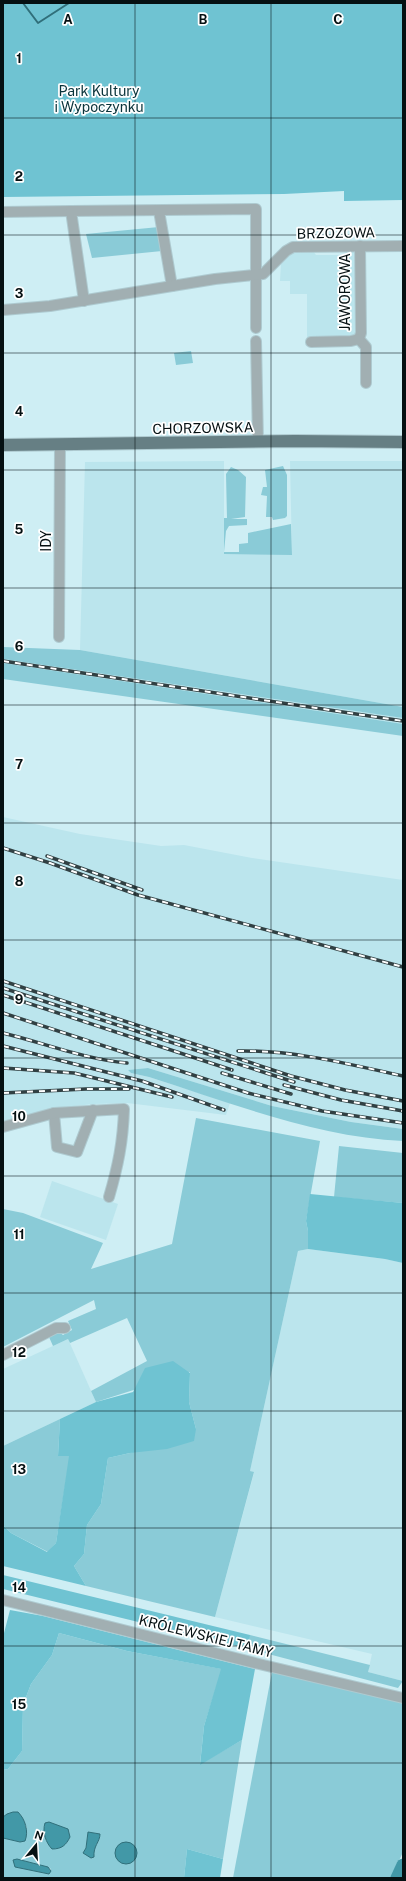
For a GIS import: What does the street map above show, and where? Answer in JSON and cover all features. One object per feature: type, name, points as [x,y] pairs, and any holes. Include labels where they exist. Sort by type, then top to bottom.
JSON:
[{"type":"main road","name":"CHORZOWSKA","points":[[3,445],[403,442]]},
{"type":"street","points":[[3,212],[256,210],[256,328]]},
{"type":"street","points":[[160,211],[172,286]]},
{"type":"street","points":[[71,212],[84,301]]},
{"type":"street","name":"JAWOROWA","points":[[360,246],[361,333],[359,339],[366,347],[366,383]]},
{"type":"street","name":"BRZOZOWA","points":[[3,310],[50,306],[224,278],[256,276],[269,270],[286,251],[293,247],[403,246]]},
{"type":"street","points":[[311,342],[352,341],[359,339]]},
{"type":"street","points":[[256,341],[258,442]]},
{"type":"street","name":"IDY","points":[[59,637],[60,445]]},
{"type":"street","points":[[3,1127],[54,1114],[93,1110],[124,1109],[124,1130],[119,1163],[109,1197]]},
{"type":"street","points":[[54,1114],[57,1147],[77,1152],[93,1110]]},
{"type":"street","points":[[3,1355],[56,1328],[65,1328]]},
{"type":"street","name":"KRÓLEWSKIEJ TAMY","points":[[3,1600],[403,1698]]},
{"type":"shaded area","points":[[159,227],[162,251],[92,258],[86,234]]},
{"type":"shaded area","points":[[347,250],[355,250],[358,326],[355,337],[307,340],[307,294],[290,294],[290,281],[280,281],[281,263],[291,251],[313,251],[316,255],[344,255]]},
{"type":"shaded area","points":[[191,351],[193,363],[176,365],[174,353]]},
{"type":"shaded area","points":[[224,461],[224,554],[292,554],[290,461],[403,461],[403,707],[80,650],[85,462]]},
{"type":"shaded area","points":[[283,466],[287,475],[287,516],[285,518],[273,520],[272,517],[266,517],[267,496],[261,495],[263,487],[267,487],[265,470]]},
{"type":"shaded area","points":[[231,467],[238,470],[246,477],[245,517],[231,519],[247,519],[247,525],[229,526],[226,531],[224,552],[224,518],[227,518],[226,474]]},
{"type":"shaded area","points":[[291,524],[292,555],[224,554],[224,552],[239,552],[239,544],[248,543],[248,533]]},
{"type":"shaded area","points":[[3,647],[80,650],[403,707],[403,718],[3,659]]},
{"type":"shaded area","points":[[3,659],[403,718],[403,724],[3,663]]},
{"type":"shaded area","points":[[3,663],[403,724],[403,736],[3,679]]},
{"type":"shaded area","points":[[3,817],[80,834],[161,846],[184,845],[252,858],[403,880],[403,1129],[351,1122],[272,1106],[148,1068],[128,1070],[131,1073],[149,1077],[230,1103],[226,1115],[127,1103],[94,1104],[55,1108],[3,1123]]},
{"type":"shaded area","points":[[148,1068],[272,1106],[351,1122],[403,1129],[403,1141],[371,1138],[306,1126],[243,1108],[149,1077],[131,1073],[128,1070]]},
{"type":"shaded area","points":[[196,1118],[320,1141],[306,1221],[308,1231],[308,1249],[298,1251],[250,1471],[254,1472],[215,1617],[86,1586],[74,1566],[84,1554],[87,1525],[101,1504],[108,1458],[130,1453],[196,1429],[189,1402],[190,1372],[96,1402],[91,1391],[147,1361],[127,1318],[70,1343],[68,1339],[53,1346],[49,1337],[59,1332],[63,1335],[72,1330],[68,1321],[96,1309],[94,1300],[3,1347],[3,1209],[23,1213],[103,1243],[91,1269],[172,1244]]},
{"type":"shaded area","points":[[339,1146],[403,1153],[403,1203],[334,1197]]},
{"type":"shaded area","points":[[52,1181],[118,1204],[106,1240],[40,1217]]},
{"type":"shaded area","points":[[308,1249],[385,1259],[403,1263],[403,1681],[368,1672],[372,1654],[215,1617],[254,1473],[250,1471],[298,1251]]},
{"type":"shaded area","points":[[68,1339],[96,1402],[3,1446],[3,1369]]},
{"type":"shaded area","points":[[60,1419],[58,1456],[70,1455],[56,1543],[48,1552],[11,1533],[3,1525],[3,1446]]},
{"type":"shaded area","points":[[59,1633],[127,1651],[222,1669],[204,1726],[200,1764],[242,1740],[223,1859],[187,1849],[184,1878],[3,1878],[3,1838],[20,1842],[27,1828],[18,1812],[7,1814],[3,1817],[3,1770],[8,1769],[22,1751],[23,1705],[31,1684],[52,1655]],"holes":[[[88,1832],[100,1834],[100,1837],[94,1852],[83,1853],[86,1848]],[[17,1859],[48,1867],[51,1869],[49,1874],[15,1867]]]},
{"type":"shaded area","points":[[250,1635],[370,1665],[368,1672],[403,1681],[398,1688],[249,1649]]},
{"type":"shaded area","points":[[272,1672],[403,1702],[403,1852],[391,1878],[233,1878]]},
{"type":"shaded area","points":[[13,1812],[18,1812],[23,1818],[27,1833],[25,1841],[20,1842],[3,1838],[3,1817]]},
{"type":"shaded area","points":[[49,1822],[68,1829],[70,1837],[61,1847],[52,1849],[46,1841],[44,1826],[45,1823]]},
{"type":"shaded area","points":[[88,1832],[100,1834],[94,1857],[91,1858],[83,1853],[86,1848]]},
{"type":"shaded area","points":[[126,1842],[134,1845],[137,1853],[134,1861],[126,1864],[118,1861],[115,1853],[118,1845]]},
{"type":"shaded area","points":[[17,1859],[48,1867],[51,1871],[49,1874],[15,1867],[13,1860]]},
{"type":"green space","name":"Park Kultury i Wypoczynku","points":[[3,3],[403,3],[403,200],[344,201],[344,191],[284,194],[3,197]]},
{"type":"green space","points":[[310,1194],[403,1203],[403,1263],[385,1259],[308,1249],[308,1231],[306,1221]]},
{"type":"green space","points":[[173,1361],[190,1373],[189,1402],[196,1429],[194,1441],[167,1449],[130,1453],[108,1458],[101,1504],[87,1525],[84,1554],[74,1566],[86,1586],[3,1566],[3,1525],[11,1533],[47,1552],[56,1543],[69,1456],[58,1456],[60,1419],[96,1402],[133,1392],[145,1368]]},
{"type":"green space","points":[[3,1575],[250,1635],[249,1649],[3,1589]]},
{"type":"green space","points":[[10,1610],[43,1616],[255,1669],[242,1740],[200,1765],[204,1726],[221,1669],[127,1651],[59,1633],[52,1655],[31,1684],[23,1705],[22,1751],[8,1769],[3,1770],[3,1637]]},
{"type":"green space","points":[[187,1849],[223,1859],[220,1878],[184,1878]]},
{"type":"waterway","points":[[23,3],[38,23],[69,3]]},
{"type":"waterway","points":[[397,1878],[403,1865]]},
{"type":"railway","points":[[3,661],[403,721]]},
{"type":"railway","points":[[3,848],[50,863],[138,895],[403,967]]},
{"type":"railway","points":[[47,856],[142,890]]},
{"type":"railway","points":[[3,981],[291,1076],[345,1090],[403,1101]]},
{"type":"railway","points":[[3,988],[294,1082]]},
{"type":"railway","points":[[3,995],[232,1070]]},
{"type":"railway","points":[[3,1013],[248,1093],[322,1111],[403,1123]]},
{"type":"railway","points":[[3,1033],[95,1058],[127,1063]]},
{"type":"railway","points":[[3,1046],[142,1081],[224,1110]]},
{"type":"railway","points":[[238,1051],[259,1051],[300,1055],[403,1076]]},
{"type":"railway","points":[[3,1068],[74,1073],[172,1097]]},
{"type":"railway","points":[[222,1073],[291,1094]]},
{"type":"railway","points":[[284,1085],[341,1100],[403,1111]]},
{"type":"railway","points":[[3,1093],[86,1089],[129,1089]]}]
